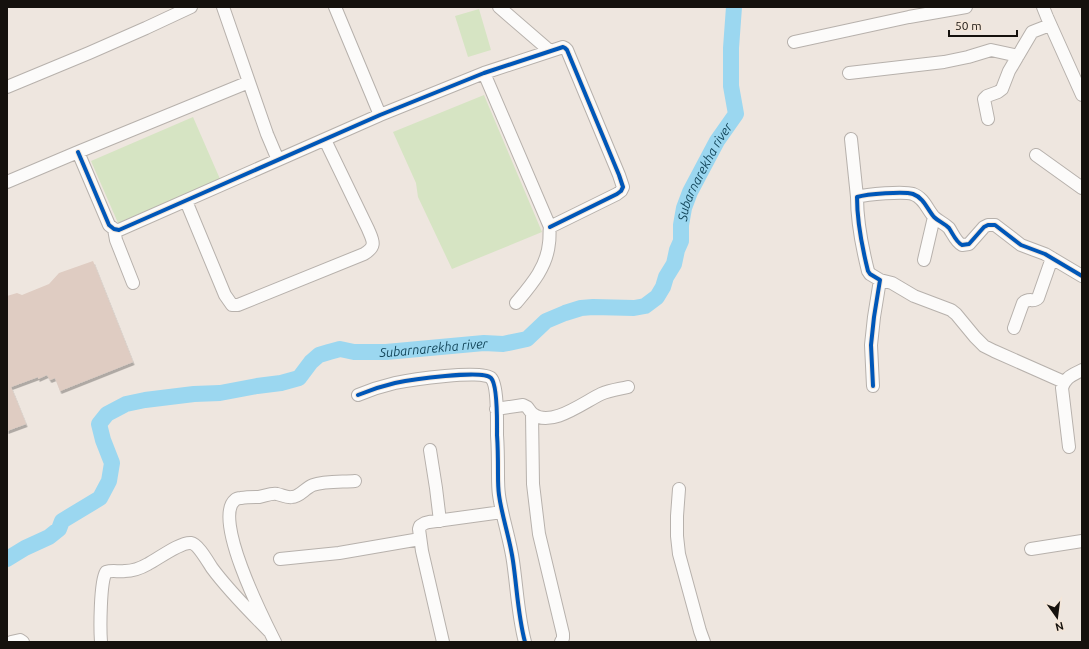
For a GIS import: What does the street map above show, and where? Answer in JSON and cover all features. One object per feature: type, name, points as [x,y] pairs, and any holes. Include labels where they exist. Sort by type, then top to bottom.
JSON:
[{"type":"street","points":[[7,87],[89,54],[191,7]]},
{"type":"street","points":[[223,7],[278,160]]},
{"type":"street","points":[[335,7],[380,115]]},
{"type":"street","points":[[499,7],[550,51]]},
{"type":"street","points":[[794,42],[908,12],[966,7]]},
{"type":"street","points":[[1043,7],[1082,95]]},
{"type":"street","points":[[988,119],[984,99],[987,96],[1002,90],[1009,71],[1032,32],[1050,25]]},
{"type":"street","points":[[114,229],[119,230],[380,115],[484,74],[563,47],[567,50],[614,161],[623,187],[617,194],[550,227]]},
{"type":"street","points":[[848,73],[944,62],[990,50],[1018,56]]},
{"type":"street","points":[[484,74],[550,227],[549,244],[542,267],[516,303]]},
{"type":"street","points":[[7,182],[249,82]]},
{"type":"street","points":[[186,201],[225,295],[232,305],[238,305],[364,254],[372,248],[373,240],[325,140]]},
{"type":"street","points":[[851,140],[862,243],[870,274],[880,280],[892,283],[914,296],[951,310],[975,338],[984,346],[1064,382]]},
{"type":"street","points":[[78,152],[103,213],[109,224],[114,229],[116,240],[132,283]]},
{"type":"street","points":[[1036,155],[1082,188]]},
{"type":"street","points":[[857,197],[868,194],[905,192],[913,194],[924,202],[934,217],[946,226],[958,243],[962,245],[969,244],[984,227],[991,224],[995,225],[1021,245],[1040,251],[1082,276]]},
{"type":"street","points":[[924,260],[934,217]]},
{"type":"street","points":[[1014,328],[1023,303],[1026,300],[1037,300],[1052,258]]},
{"type":"street","points":[[873,386],[871,344],[880,280]]},
{"type":"street","points":[[1069,448],[1062,388],[1064,382],[1068,378],[1082,370]]},
{"type":"street","points":[[358,395],[397,382],[452,375],[472,374],[490,376],[494,382],[496,409],[498,493],[513,559],[525,642]]},
{"type":"street","points":[[532,414],[542,418],[552,417],[567,412],[603,393],[628,387]]},
{"type":"street","points":[[496,409],[527,406],[532,414],[533,484],[539,534],[564,638],[561,642]]},
{"type":"street","points":[[430,450],[440,521]]},
{"type":"street","points":[[272,637],[235,547],[229,518],[232,503],[240,498],[274,494],[294,497],[313,485],[321,483],[355,481]]},
{"type":"street","points":[[679,488],[677,536],[679,554],[704,642]]},
{"type":"street","points":[[443,642],[419,529],[422,524],[502,512]]},
{"type":"street","points":[[280,559],[339,553],[420,539]]},
{"type":"street","points":[[1031,549],[1082,541]]},
{"type":"street","points":[[101,642],[100,633],[102,599],[106,572],[135,570],[147,565],[181,545],[190,543],[198,547],[214,571],[272,637]]},
{"type":"street","points":[[11,642],[20,640],[23,642]]},
{"type":"green space","points":[[479,9],[491,50],[468,57],[455,16]]},
{"type":"green space","points":[[484,95],[542,232],[452,269],[418,197],[416,183],[393,132]]},
{"type":"green space","points":[[193,117],[220,179],[118,223],[91,161]]},
{"type":"building","points":[[93,261],[133,362],[60,391],[55,378],[50,380],[47,375],[11,387],[26,424],[7,431],[7,296],[17,293],[22,295],[49,284],[59,273]]},
{"type":"waterway","name":"Subarnarekha river","points":[[7,559],[25,548],[49,537],[59,529],[62,521],[100,498],[109,481],[112,463],[103,440],[99,424],[107,414],[126,404],[194,394],[220,393],[281,383],[299,378],[311,362],[319,355],[340,349],[354,352],[386,352],[484,343],[503,344],[527,339],[546,321],[581,308],[634,308],[645,306],[657,297],[674,264],[677,250],[681,241],[681,225],[684,208],[690,192],[717,141],[736,114],[731,86],[731,48],[734,7]]},
{"type":"cycle path","points":[[78,152],[109,225],[114,229],[119,230],[380,115],[484,73],[563,47],[567,50],[623,187],[617,194],[550,227]]},
{"type":"cycle path","points":[[873,386],[871,345],[880,280],[868,271],[860,234],[857,197],[885,193],[913,194],[923,201],[937,220],[949,228],[956,240],[962,245],[969,244],[984,227],[988,225],[995,225],[1021,245],[1045,254],[1082,276]]},
{"type":"cycle path","points":[[358,395],[395,383],[429,378],[461,375],[475,375],[491,378],[495,388],[497,405],[499,495],[512,553],[519,612],[525,642]]}]
